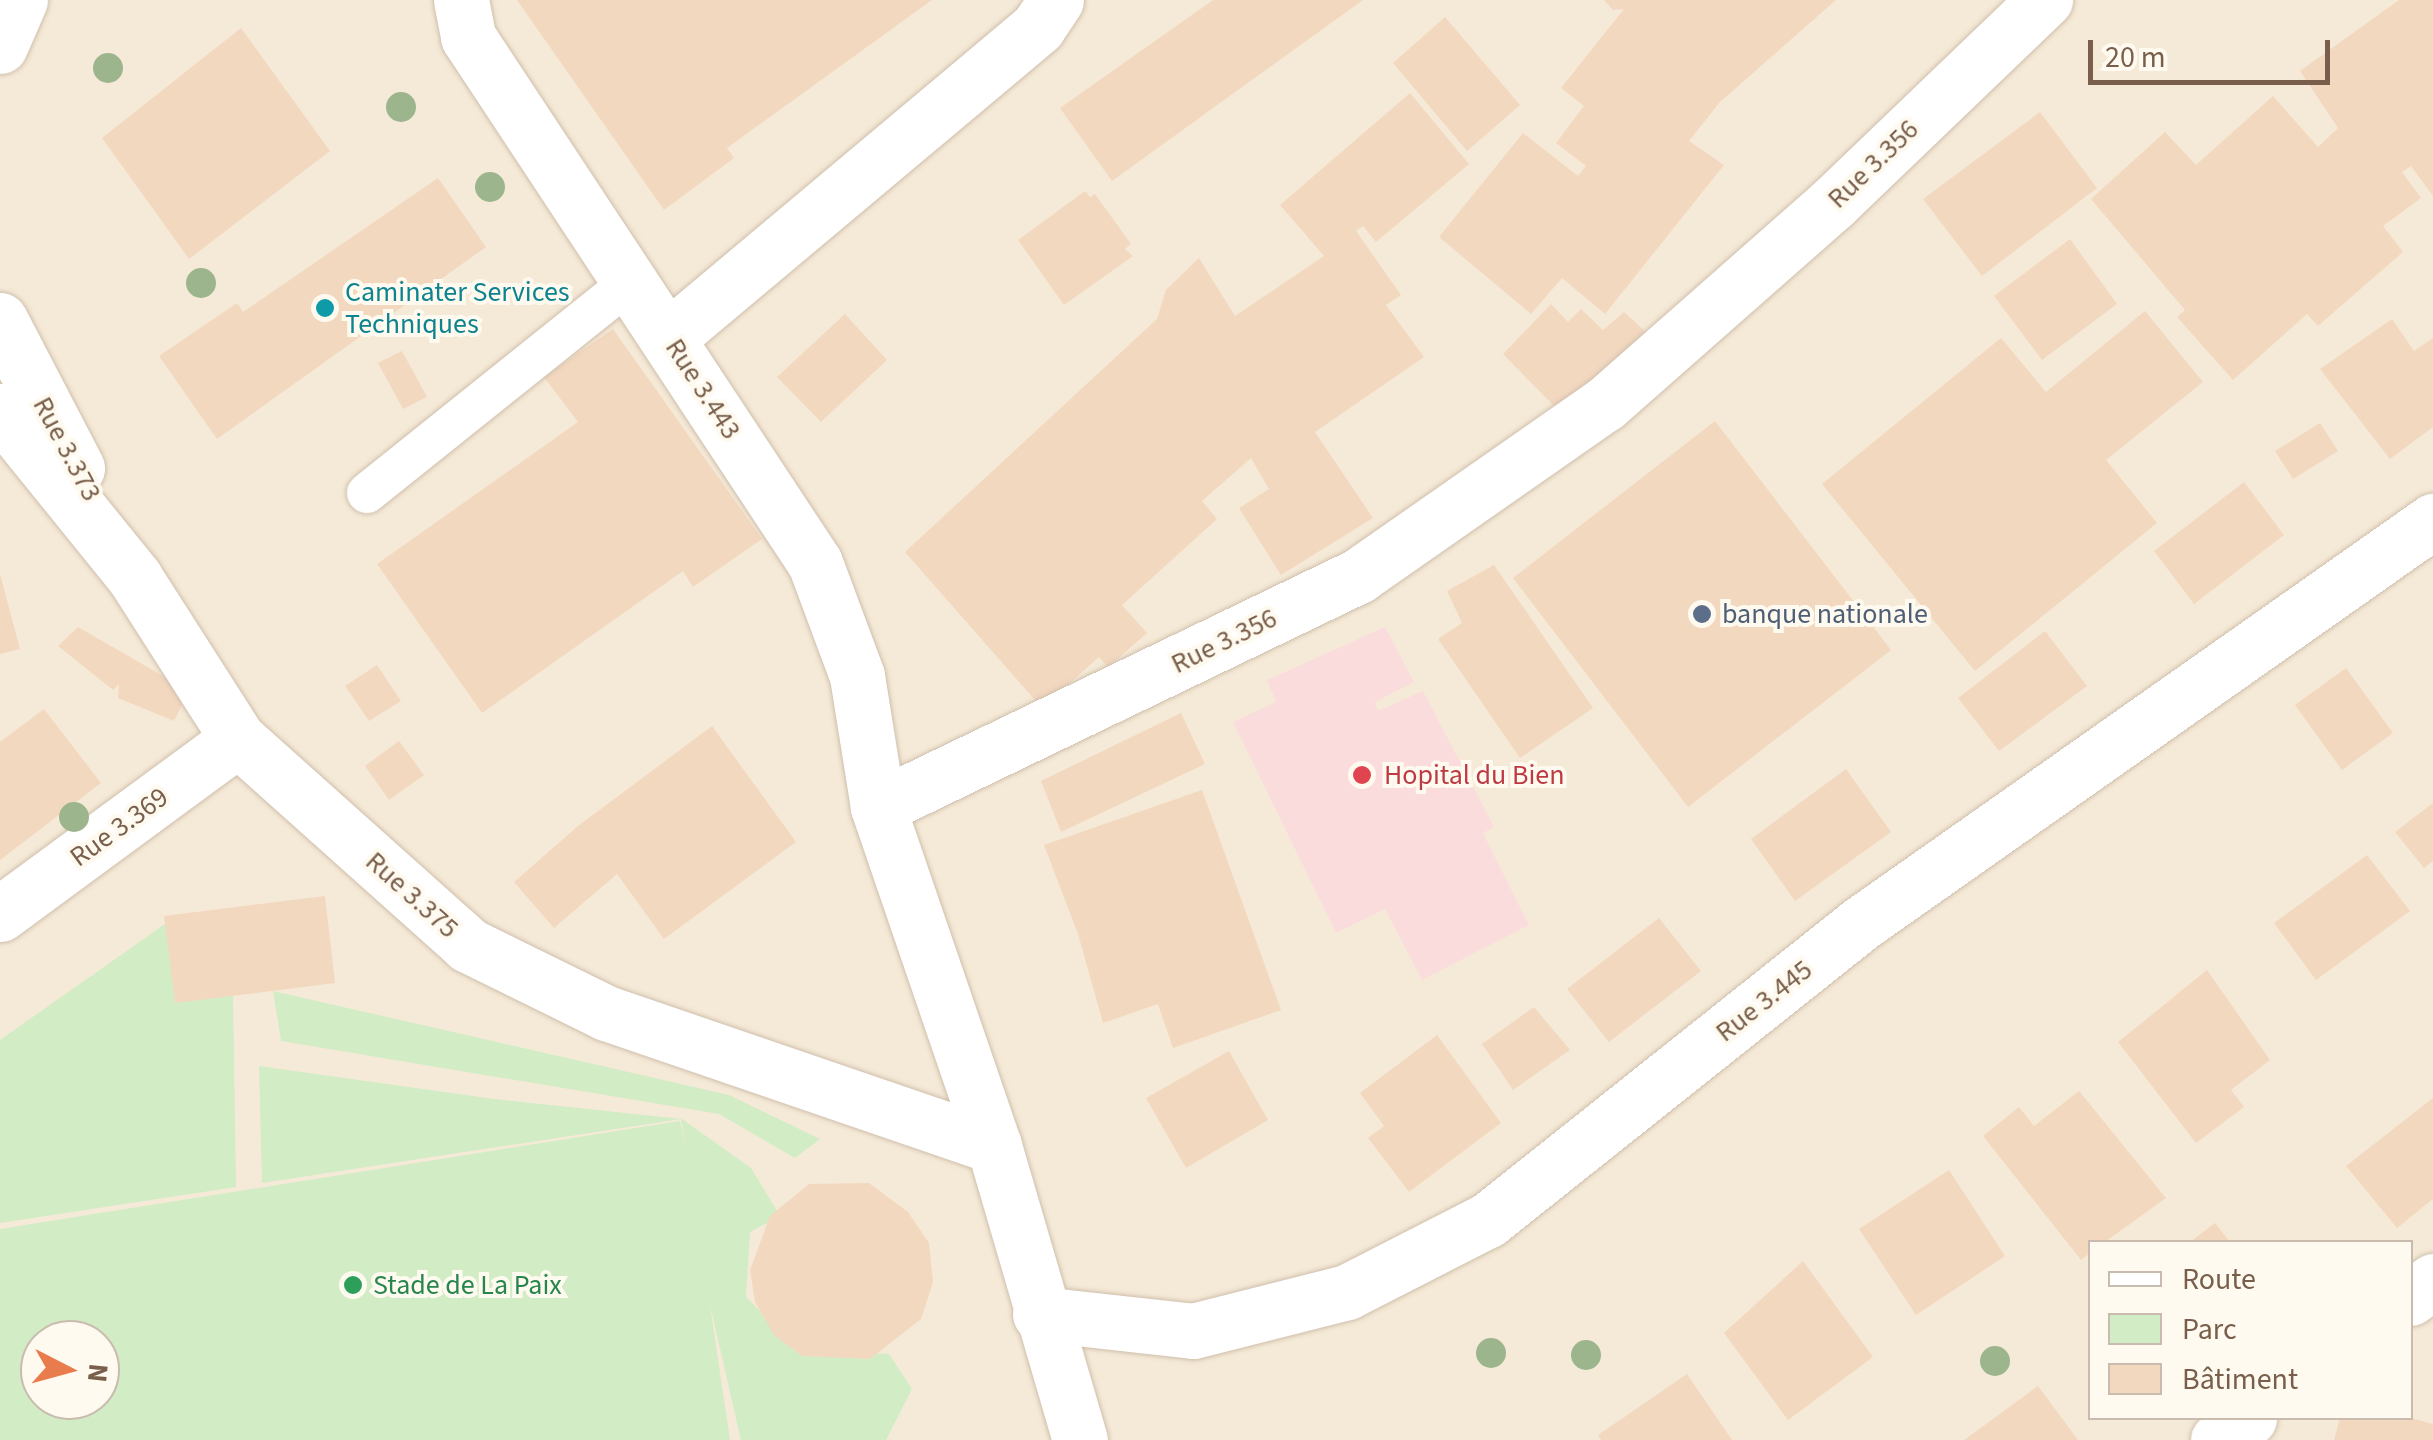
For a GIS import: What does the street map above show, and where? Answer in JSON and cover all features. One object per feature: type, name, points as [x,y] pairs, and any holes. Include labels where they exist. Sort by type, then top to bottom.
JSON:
[{"type":"street","points":[[0,46],[20,0]]},
{"type":"street","name":"Rue 3.443","points":[[461,0],[468,37],[815,563],[857,676],[878,808]]},
{"type":"street","points":[[669,337],[1038,27],[1056,0]]},
{"type":"street","name":"Rue 3.356","points":[[878,808],[1358,576],[1604,404],[1833,203],[2045,0]]},
{"type":"street","name":"Rue 3.373","points":[[0,320],[135,578]]},
{"type":"street","name":"Rue 3.375","points":[[0,411],[135,578],[238,739],[468,945],[606,1013],[994,1146]]},
{"type":"street","name":"Rue 3.445","points":[[1040,1314],[1193,1332],[1348,1292],[1488,1220],[1860,924],[2433,521]]},
{"type":"street","name":"Rue 3.369","points":[[0,914],[238,739]]},
{"type":"street","points":[[878,808],[994,1146],[1040,1314],[1080,1440]]},
{"type":"street","points":[[2218,1440],[2246,1420]]},
{"type":"lane","points":[[367,492],[632,281]]},
{"type":"shaded area","points":[[0,0],[2433,0],[2433,1440],[0,1440]]},
{"type":"shaded area","name":"Hopital du Bien","points":[[1385,627],[1414,682],[1375,702],[1378,711],[1423,691],[1494,827],[1483,833],[1529,925],[1422,980],[1385,909],[1336,933],[1233,722],[1276,702],[1267,680]]},
{"type":"green space","points":[[175,917],[233,995],[236,1187],[0,1223],[0,1040]]},
{"type":"green space","points":[[273,991],[729,1095],[820,1139],[795,1158],[719,1114],[281,1041]]},
{"type":"green space","name":"Stade de La Paix","points":[[259,1066],[494,1099],[682,1119],[751,1168],[780,1216],[750,1232],[746,1297],[797,1348],[889,1354],[912,1389],[886,1440],[741,1440],[710,1305],[730,1440],[0,1440],[0,1229],[680,1121],[686,1151],[681,1119],[262,1183]]},
{"type":"building","points":[[517,0],[932,0],[727,148],[734,158],[664,210]]},
{"type":"building","points":[[1213,0],[1363,0],[1112,181],[1060,108]]},
{"type":"building","points":[[1604,0],[1836,0],[1720,102],[1689,141],[1724,165],[1605,314],[1562,278],[1531,314],[1439,237],[1523,133],[1578,176],[1586,166],[1556,143],[1584,106],[1561,88],[1624,9],[1613,10]]},
{"type":"building","points":[[2399,0],[2433,0],[2433,196],[2411,166],[2402,172],[2421,198],[2383,226],[2403,252],[2318,326],[2307,314],[2233,380],[2177,317],[2185,310],[2091,199],[2165,132],[2196,165],[2273,96],[2318,147],[2338,128],[2300,71]]},
{"type":"building","points":[[1445,17],[1520,105],[1467,151],[1393,63]]},
{"type":"building","points":[[241,28],[330,151],[189,259],[102,138]]},
{"type":"building","points":[[1410,93],[1469,164],[1376,242],[1363,226],[1356,231],[1401,295],[1386,305],[1424,357],[1315,432],[1373,518],[1281,575],[1239,508],[1269,489],[1251,458],[1202,501],[1217,519],[1122,605],[1147,633],[1108,667],[1099,657],[1042,708],[905,552],[1157,319],[1166,290],[1199,258],[1235,316],[1324,256],[1280,205]]},
{"type":"building","points":[[2040,112],[2097,188],[1982,276],[1923,199]]},
{"type":"building","name":"Caminater Services Techniques","points":[[438,178],[486,247],[217,439],[159,356],[237,303],[243,312]]},
{"type":"building","points":[[1085,191],[1090,197],[1095,194],[1131,244],[1125,249],[1133,256],[1064,305],[1018,240]]},
{"type":"building","points":[[2070,239],[2117,304],[2042,360],[1994,296]]},
{"type":"building","points":[[1551,304],[1568,322],[1581,309],[1603,330],[1624,312],[1647,333],[1559,411],[1503,354]]},
{"type":"building","points":[[2145,311],[2203,382],[2106,460],[2157,523],[1975,671],[1822,484],[2001,338],[2046,392]]},
{"type":"building","points":[[845,314],[887,360],[821,422],[777,377]]},
{"type":"building","points":[[2392,319],[2414,351],[2433,338],[2433,427],[2390,459],[2320,369]]},
{"type":"building","points":[[613,329],[762,539],[693,587],[683,571],[482,713],[377,564],[578,422],[544,377]]},
{"type":"building","points":[[402,351],[427,397],[403,409],[378,363]]},
{"type":"building","name":"banque nationale","points":[[1715,421],[1891,650],[1688,807],[1513,578]]},
{"type":"building","points":[[2320,423],[2338,451],[2293,479],[2275,451]]},
{"type":"building","points":[[2244,482],[2284,535],[2194,604],[2154,551]]},
{"type":"building","points":[[1494,565],[1593,708],[1520,758],[1438,639],[1462,623],[1447,591]]},
{"type":"building","points":[[0,574],[20,649],[0,654]]},
{"type":"building","points":[[78,627],[189,691],[174,721],[118,698],[119,684],[113,690],[58,646]]},
{"type":"building","points":[[2045,631],[2087,686],[1999,751],[1958,698]]},
{"type":"building","points":[[377,665],[401,701],[369,721],[345,686]]},
{"type":"building","points":[[2346,668],[2393,733],[2342,770],[2295,705]]},
{"type":"building","points":[[44,709],[101,783],[0,860],[0,742]]},
{"type":"building","points":[[1181,713],[1205,764],[1061,832],[1041,781]]},
{"type":"building","points":[[712,726],[796,842],[664,939],[617,874],[554,928],[514,882],[578,826]]},
{"type":"building","points":[[399,741],[424,775],[389,800],[365,766]]},
{"type":"building","points":[[1846,769],[1891,832],[1795,901],[1751,839]]},
{"type":"building","points":[[1202,790],[1281,1010],[1173,1048],[1158,1004],[1103,1023],[1078,934],[1044,845]]},
{"type":"building","points":[[2433,803],[2433,861],[2424,868],[2395,832]]},
{"type":"building","points":[[2367,855],[2410,911],[2316,980],[2274,923]]},
{"type":"building","points":[[325,896],[335,983],[175,1003],[164,916]]},
{"type":"building","points":[[1659,918],[1701,971],[1609,1042],[1567,989]]},
{"type":"building","points":[[2207,970],[2270,1060],[2231,1090],[2244,1107],[2196,1143],[2118,1042]]},
{"type":"building","points":[[1534,1007],[1570,1050],[1513,1090],[1482,1044]]},
{"type":"building","points":[[1437,1035],[1501,1123],[1409,1192],[1368,1138],[1384,1126],[1360,1093]]},
{"type":"building","points":[[1229,1051],[1268,1120],[1186,1168],[1146,1098]]},
{"type":"building","points":[[2079,1091],[2166,1198],[2108,1240],[2088,1240],[2088,1255],[2081,1260],[1983,1136],[2019,1107],[2034,1126]]},
{"type":"building","points":[[2433,1098],[2433,1199],[2397,1228],[2346,1166]]},
{"type":"building","points":[[1949,1170],[2005,1256],[1916,1315],[1859,1229]]},
{"type":"building","points":[[869,1183],[908,1212],[929,1243],[933,1282],[921,1319],[870,1359],[802,1356],[774,1335],[755,1302],[750,1270],[770,1216],[809,1184]]},
{"type":"building","points":[[2215,1223],[2228,1240],[2193,1240]]},
{"type":"building","points":[[1803,1261],[1873,1357],[1788,1420],[1724,1333]]},
{"type":"building","points":[[1687,1374],[1732,1440],[1601,1440],[1598,1435]]},
{"type":"building","points":[[2038,1386],[2078,1440],[1964,1440]]},
{"type":"building","points":[[2413,1419],[2433,1424],[2433,1440],[2334,1440],[2339,1420]]},
{"type":"place","name":"Caminater Services Techniques","points":[[325,308]]},
{"type":"place","name":"banque nationale","points":[[1702,614]]},
{"type":"place","name":"Hopital du Bien","points":[[1362,775]]},
{"type":"place","name":"Stade de La Paix","points":[[353,1285]]}]
